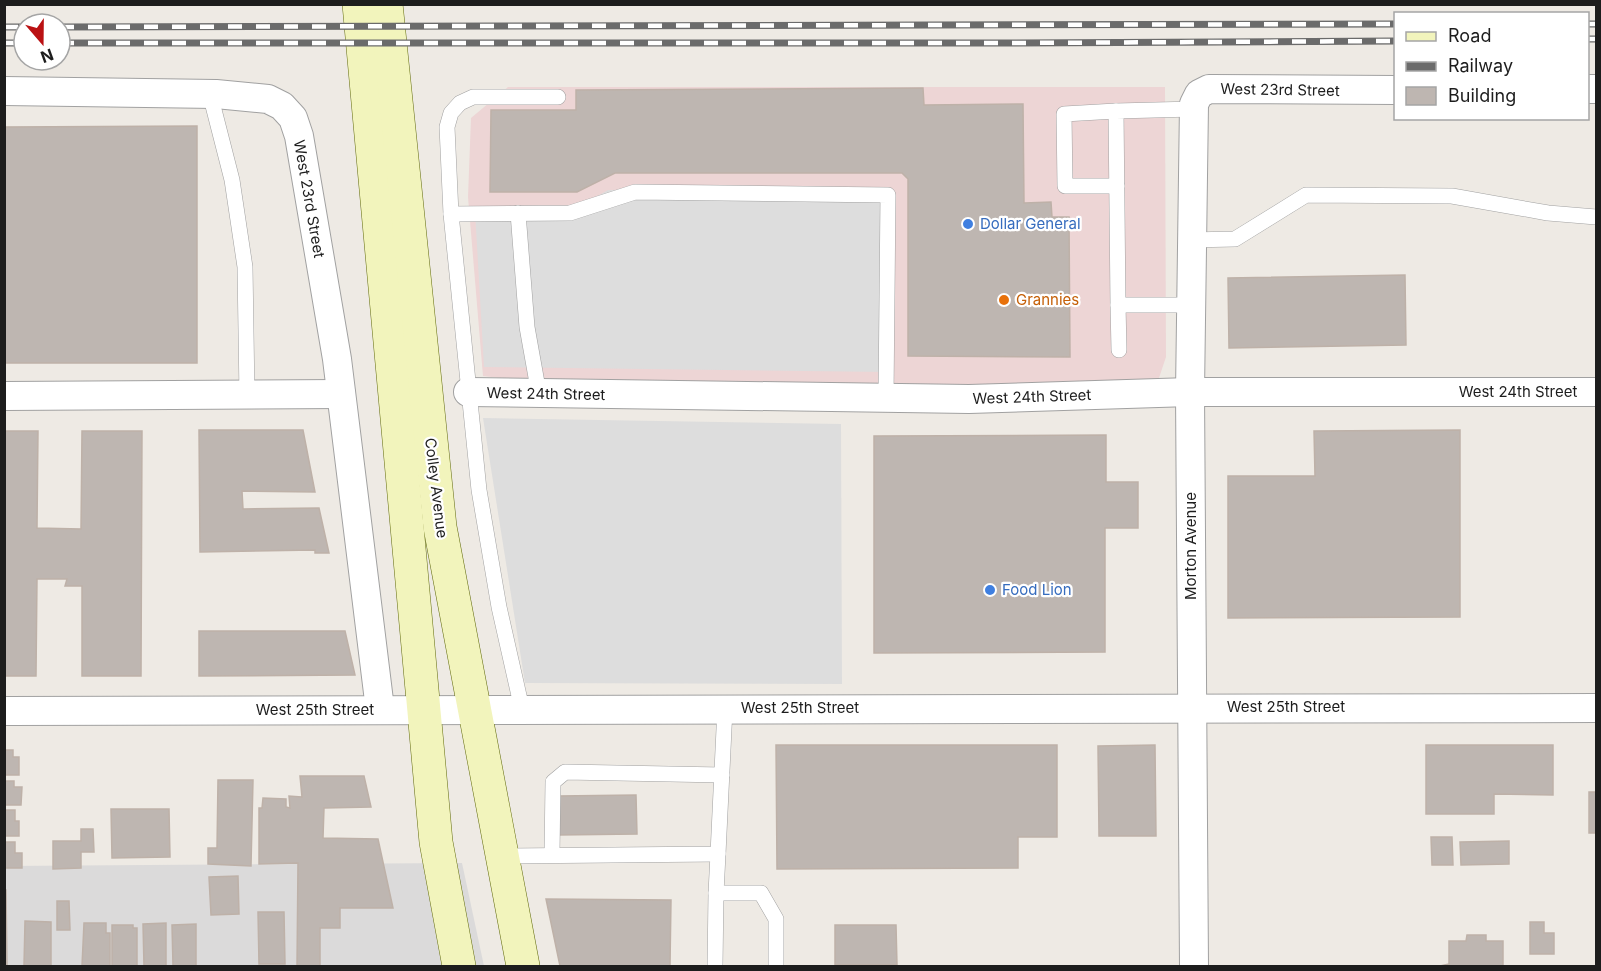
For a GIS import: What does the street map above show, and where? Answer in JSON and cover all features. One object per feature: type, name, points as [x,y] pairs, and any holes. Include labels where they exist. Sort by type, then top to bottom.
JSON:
[{"type":"main road","name":"Colley Avenue","points":[[359,4],[438,852],[459,966]]},
{"type":"main road","name":"Colley Avenue","points":[[386,4],[439,516],[473,709],[523,966]]},
{"type":"street","name":"West 23rd Street","points":[[1193,117],[1199,94],[1209,89],[1394,90]]},
{"type":"street","name":"West 23rd Street","points":[[4,91],[210,94],[268,99],[282,106],[293,118],[299,136],[341,394],[380,709]]},
{"type":"street","name":"Morton Avenue","points":[[1193,117],[1190,392],[1194,966]]},
{"type":"street","name":"West 24th Street","points":[[468,392],[969,399],[1190,392],[1596,392]]},
{"type":"street","points":[[4,396],[341,394]]},
{"type":"street","name":"West 25th Street","points":[[4,711],[1193,706],[1596,708]]},
{"type":"lane","points":[[210,94],[232,180],[245,267],[247,396]]},
{"type":"lane","points":[[522,710],[499,607],[483,513],[468,392],[451,214],[447,128],[451,113],[460,103],[473,97],[558,97]]},
{"type":"lane","points":[[1116,111],[1119,350]]},
{"type":"lane","points":[[1117,186],[1065,186],[1064,114],[1116,111],[1193,117]]},
{"type":"lane","points":[[451,214],[570,213],[635,192],[888,195],[886,397]]},
{"type":"lane","points":[[1190,240],[1235,239],[1306,195],[1452,196],[1548,213],[1596,217]]},
{"type":"lane","points":[[518,213],[527,327],[539,394]]},
{"type":"lane","points":[[1118,305],[1190,305]]},
{"type":"lane","points":[[715,966],[716,893],[725,708]]},
{"type":"lane","points":[[552,854],[553,782],[565,771],[722,775]]},
{"type":"lane","points":[[501,856],[718,854]]},
{"type":"lane","points":[[716,893],[760,893],[776,919],[776,966]]},
{"type":"shaded area","points":[[508,87],[1165,87],[1166,357],[1157,384],[583,388],[483,376],[468,197],[471,118]]},
{"type":"shaded area","points":[[881,188],[889,372],[484,367],[475,211],[572,211],[608,190]]},
{"type":"shaded area","points":[[483,418],[841,424],[842,684],[525,683]]},
{"type":"shaded area","points":[[462,863],[484,966],[5,966],[4,866]]},
{"type":"building","points":[[923,88],[924,105],[1023,104],[1024,203],[1051,202],[1052,217],[1069,217],[1070,357],[908,356],[908,179],[902,173],[615,173],[577,192],[490,192],[491,110],[576,110],[576,90]]},
{"type":"building","points":[[197,126],[197,363],[4,363],[4,127]]},
{"type":"building","points":[[1405,275],[1406,345],[1229,348],[1228,278]]},
{"type":"building","points":[[199,430],[303,430],[315,492],[242,491],[243,509],[319,508],[329,553],[315,553],[315,550],[200,552]]},
{"type":"building","points":[[1460,430],[1460,617],[1228,618],[1228,476],[1315,476],[1314,431]]},
{"type":"building","points":[[4,431],[38,431],[37,528],[81,529],[82,431],[142,431],[141,676],[82,676],[82,586],[65,586],[67,579],[37,579],[36,676],[4,676]]},
{"type":"building","name":"Food Lion","points":[[1106,435],[1106,482],[1138,482],[1138,528],[1105,528],[1105,652],[874,653],[874,436]]},
{"type":"building","points":[[199,631],[345,631],[355,675],[199,676]]},
{"type":"building","points":[[776,745],[1057,745],[1057,837],[1018,837],[1018,868],[777,869]]},
{"type":"building","points":[[1155,745],[1156,836],[1099,836],[1098,746]]},
{"type":"building","points":[[1426,745],[1553,745],[1553,795],[1494,794],[1494,814],[1426,814]]},
{"type":"building","points":[[4,750],[13,750],[13,757],[19,757],[19,775],[4,775]]},
{"type":"building","points":[[300,776],[364,776],[371,807],[324,808],[323,838],[378,839],[393,908],[340,908],[340,928],[320,928],[320,966],[297,966],[298,863],[259,864],[259,808],[262,808],[263,798],[286,799],[286,807],[290,808],[289,796],[302,797]]},
{"type":"building","points":[[218,780],[253,780],[251,866],[208,864],[208,848],[217,848]]},
{"type":"building","points":[[4,781],[14,781],[14,787],[22,787],[21,805],[4,805]]},
{"type":"building","points":[[1589,792],[1596,792],[1596,833],[1589,833]]},
{"type":"building","points":[[636,795],[637,834],[558,835],[558,796]]},
{"type":"building","points":[[111,809],[169,809],[170,857],[112,858]]},
{"type":"building","points":[[4,810],[15,810],[15,821],[19,821],[19,836],[4,836]]},
{"type":"building","points":[[81,829],[93,829],[94,852],[81,852],[81,868],[53,869],[53,841],[81,841]]},
{"type":"building","points":[[1431,837],[1452,837],[1453,865],[1432,865]]},
{"type":"building","points":[[1509,841],[1509,864],[1461,865],[1460,842]]},
{"type":"building","points":[[4,842],[15,842],[15,853],[22,853],[22,868],[4,868]]},
{"type":"building","points":[[238,876],[239,914],[211,915],[209,877]]},
{"type":"building","points":[[4,890],[6,890],[7,966],[4,966]]},
{"type":"building","points":[[546,899],[671,900],[670,966],[560,966]]},
{"type":"building","points":[[57,901],[69,901],[70,930],[57,930]]},
{"type":"building","points":[[258,912],[284,912],[285,964],[259,964]]},
{"type":"building","points":[[25,921],[51,922],[51,966],[24,966]]},
{"type":"building","points":[[1530,922],[1544,922],[1544,933],[1554,933],[1554,954],[1530,954]]},
{"type":"building","points":[[84,923],[106,923],[106,933],[110,933],[110,966],[82,966]]},
{"type":"building","points":[[166,923],[166,966],[144,966],[143,924]]},
{"type":"building","points":[[196,924],[196,966],[173,966],[172,925]]},
{"type":"building","points":[[112,925],[133,925],[133,928],[137,928],[137,966],[112,966]]},
{"type":"building","points":[[835,925],[896,925],[897,965],[835,965]]},
{"type":"building","points":[[1467,935],[1486,935],[1486,941],[1503,941],[1503,966],[1440,966],[1449,964],[1449,941],[1466,941]]},
{"type":"railway","points":[[72,27],[1394,24]]},
{"type":"railway","points":[[1589,24],[1596,24]]},
{"type":"railway","points":[[4,27],[12,27]]},
{"type":"railway","points":[[1589,39],[1596,39]]},
{"type":"railway","points":[[72,43],[1394,41]]},
{"type":"railway","points":[[4,43],[12,43]]},
{"type":"place","name":"Dollar General","points":[[968,224]]},
{"type":"place","name":"Grannies","points":[[1004,300]]},
{"type":"place","name":"Food Lion","points":[[990,590]]}]
